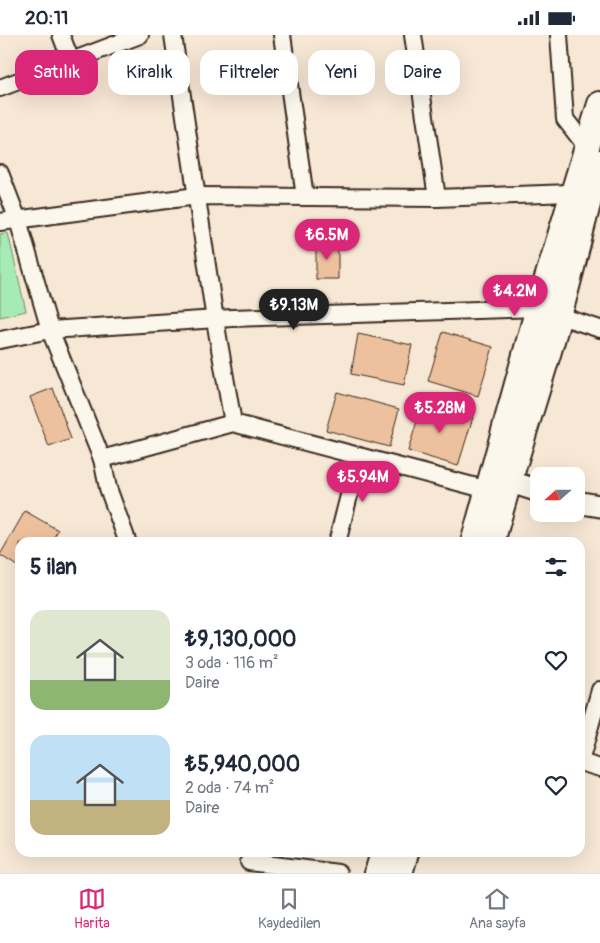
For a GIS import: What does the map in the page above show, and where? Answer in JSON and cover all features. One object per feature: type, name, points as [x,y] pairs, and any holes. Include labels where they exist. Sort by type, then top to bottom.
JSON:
[{"type":"main road","points":[[476,537],[498,486],[560,316],[587,203],[600,104]]},
{"type":"main road","points":[[493,537],[498,486],[538,308],[571,193],[595,153]]},
{"type":"main road","points":[[378,873],[382,857]]},
{"type":"main road","points":[[400,873],[405,857]]},
{"type":"street","points":[[61,35],[67,50]]},
{"type":"street","points":[[98,51],[140,35]]},
{"type":"street","points":[[173,35],[215,320],[233,423]]},
{"type":"street","points":[[282,35],[305,197]]},
{"type":"street","points":[[414,35],[437,197]]},
{"type":"street","points":[[559,35],[565,119],[595,153]]},
{"type":"street","points":[[0,88],[15,82]]},
{"type":"street","points":[[0,173],[18,220],[50,329],[102,459],[108,488],[126,537]]},
{"type":"street","points":[[0,222],[196,196],[437,197],[571,193]]},
{"type":"street","points":[[0,340],[50,329],[215,320],[538,308]]},
{"type":"street","points":[[560,316],[600,329]]},
{"type":"street","points":[[102,459],[233,423],[359,456],[498,486],[530,490]]},
{"type":"street","points":[[339,537],[359,456]]},
{"type":"street","points":[[585,504],[600,506]]},
{"type":"street","points":[[585,744],[600,690]]},
{"type":"street","points":[[585,764],[600,768]]},
{"type":"street","points":[[248,862],[338,873]]},
{"type":"green space","points":[[8,233],[26,311],[0,317],[0,234]]},
{"type":"building","points":[[316,243],[338,243],[338,279],[316,279]]},
{"type":"building","points":[[443,332],[493,347],[478,396],[428,381]]},
{"type":"building","points":[[358,334],[412,345],[404,385],[351,374]]},
{"type":"building","points":[[53,388],[71,439],[49,447],[30,397]]},
{"type":"building","points":[[337,392],[399,409],[389,447],[326,430]]},
{"type":"building","points":[[423,401],[473,417],[458,466],[408,451]]},
{"type":"building","points":[[25,511],[58,530],[54,537],[15,537],[15,565],[0,555]]}]
